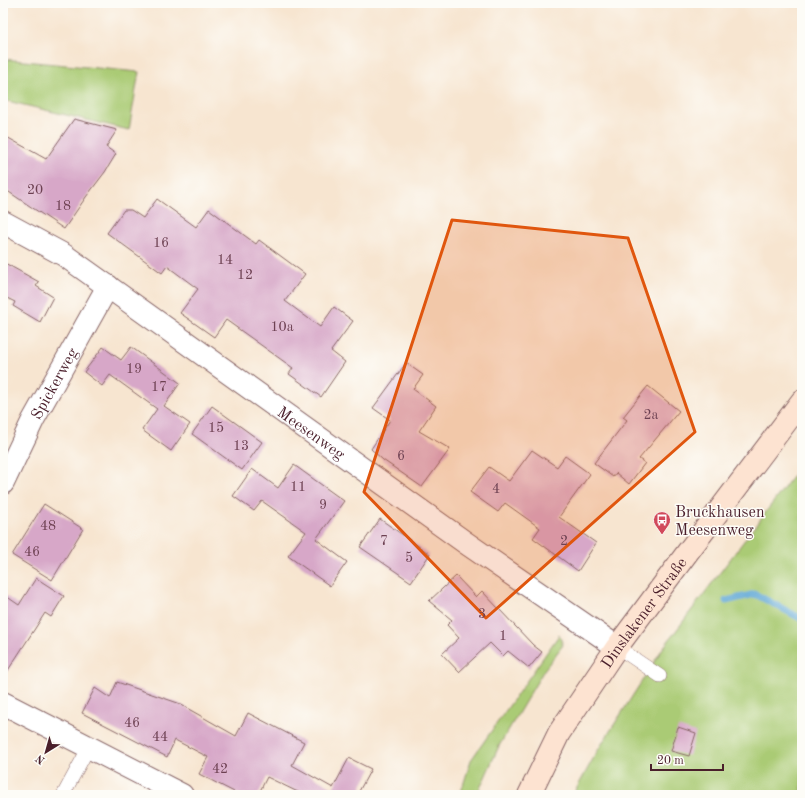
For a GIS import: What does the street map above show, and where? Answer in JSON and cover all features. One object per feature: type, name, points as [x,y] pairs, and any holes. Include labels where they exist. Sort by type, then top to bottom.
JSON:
[{"type":"main road","name":"Dinslakener Straße","points":[[529,795],[559,733],[617,647],[686,553],[802,401]]},
{"type":"street","name":"Meesenweg","points":[[3,222],[64,255],[466,544],[617,647]]},
{"type":"street","name":"Spickerweg","points":[[3,483],[33,420],[108,286]]},
{"type":"street","points":[[3,703],[182,795]]},
{"type":"lane","points":[[617,647],[660,676]]},
{"type":"lane","points":[[63,795],[89,747]]},
{"type":"highlighted area","points":[[452,220],[628,238],[695,432],[486,618],[364,492]]},
{"type":"green space","points":[[3,59],[139,72],[129,130],[3,100]]},
{"type":"green space","points":[[802,464],[802,795],[573,795],[598,750],[663,648]]},
{"type":"green space","points":[[559,635],[563,645],[544,670],[499,746],[477,795],[460,795],[471,760]]},
{"type":"building","points":[[74,119],[117,130],[106,147],[116,154],[105,172],[64,229],[3,188],[3,135],[46,159]]},
{"type":"building","points":[[157,199],[196,227],[209,209],[256,244],[259,240],[305,274],[285,301],[320,327],[334,307],[353,321],[331,351],[345,362],[321,397],[289,374],[293,368],[226,320],[214,337],[180,313],[198,289],[167,266],[162,273],[107,233],[124,210],[131,210],[143,218]]},
{"type":"building","points":[[3,262],[39,282],[36,286],[53,297],[40,322],[13,306],[15,302],[3,296]]},
{"type":"building","points":[[103,347],[121,360],[131,347],[180,383],[164,406],[190,424],[171,451],[142,430],[157,409],[110,375],[102,386],[84,372]]},
{"type":"building","points":[[406,363],[423,375],[413,389],[436,406],[419,431],[450,449],[422,487],[383,460],[371,449],[390,420],[373,408]]},
{"type":"building","points":[[648,386],[679,411],[639,459],[645,463],[629,484],[616,473],[613,477],[594,463],[627,420],[623,417]]},
{"type":"building","points":[[212,406],[262,442],[242,470],[192,434]]},
{"type":"building","points":[[532,450],[557,467],[565,456],[590,474],[559,517],[596,543],[578,571],[533,538],[540,528],[505,503],[498,512],[470,492],[489,467],[509,481]]},
{"type":"building","points":[[294,465],[344,501],[316,539],[347,562],[330,586],[288,556],[306,532],[262,501],[254,511],[233,496],[252,469],[278,488]]},
{"type":"building","points":[[44,504],[83,529],[52,580],[12,555]]},
{"type":"building","points":[[380,519],[430,554],[411,582],[360,547]]},
{"type":"building","points":[[456,576],[476,597],[482,591],[533,645],[542,652],[529,668],[508,651],[503,656],[490,643],[459,672],[442,654],[459,638],[447,625],[452,620],[429,601]]},
{"type":"building","points":[[36,578],[64,596],[51,617],[45,613],[3,678],[3,594],[19,605]]},
{"type":"building","points":[[117,682],[178,703],[236,736],[248,713],[304,742],[292,765],[333,788],[349,758],[371,769],[357,795],[304,795],[267,777],[258,795],[240,795],[199,774],[208,757],[175,740],[167,757],[82,713],[95,688],[110,698]]},
{"type":"building","points":[[678,727],[696,733],[689,756],[671,751]]},
{"type":"waterway","points":[[726,601],[755,594],[802,619]]},
{"type":"place","name":"Bruckhausen Meesenweg","points":[[662,535]]}]
